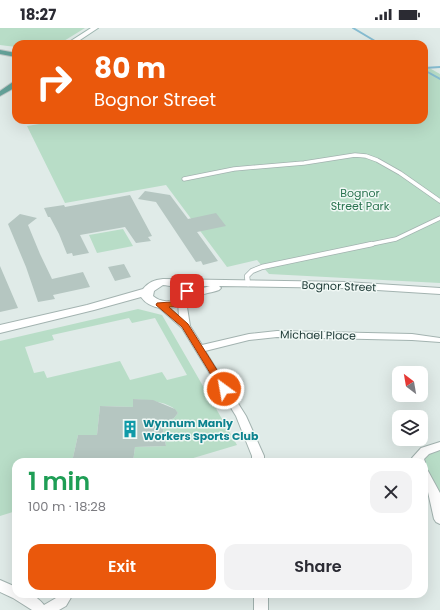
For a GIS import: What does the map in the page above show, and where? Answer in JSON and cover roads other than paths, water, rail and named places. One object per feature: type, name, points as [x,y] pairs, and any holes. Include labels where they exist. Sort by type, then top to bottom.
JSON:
[{"type":"main road","points":[[0,52],[12,54]]},
{"type":"main road","points":[[0,86],[12,78]]},
{"type":"main road","points":[[0,94],[12,86]]},
{"type":"street","points":[[76,40],[97,30]]},
{"type":"street","points":[[85,40],[97,30]]},
{"type":"street","name":"Bognor Street","points":[[0,329],[90,308],[146,292],[155,284],[164,282],[346,285],[440,291]]},
{"type":"street","points":[[174,282],[183,285],[186,289],[184,298],[185,326]]},
{"type":"street","name":"Bognor Street","points":[[90,308],[173,304],[207,289],[243,284]]},
{"type":"street","points":[[146,292],[147,297],[185,326],[241,416],[258,458]]},
{"type":"street","name":"Michael Place","points":[[199,348],[249,337],[277,334],[412,337],[438,340]]},
{"type":"street","points":[[418,458],[425,451],[440,446]]},
{"type":"street","points":[[428,481],[434,492],[440,519]]},
{"type":"street","points":[[25,598],[40,610]]},
{"type":"street","points":[[47,610],[61,602],[64,598]]},
{"type":"street","points":[[261,598],[261,610]]},
{"type":"lane","points":[[184,179],[234,169],[304,163],[355,155],[366,156],[377,160],[400,173],[440,201]]},
{"type":"lane","points":[[243,284],[252,271],[262,267],[396,239],[440,218]]},
{"type":"waterway","points":[[353,28],[373,40]]},
{"type":"waterway","points":[[428,68],[440,67]]},
{"type":"waterway","points":[[428,72],[440,79]]},
{"type":"place","name":"Wynnum Manly Workers Sports Club","points":[[130,429]]},
{"type":"park label","name":"Bognor Street Park","points":[[360,199]]}]
